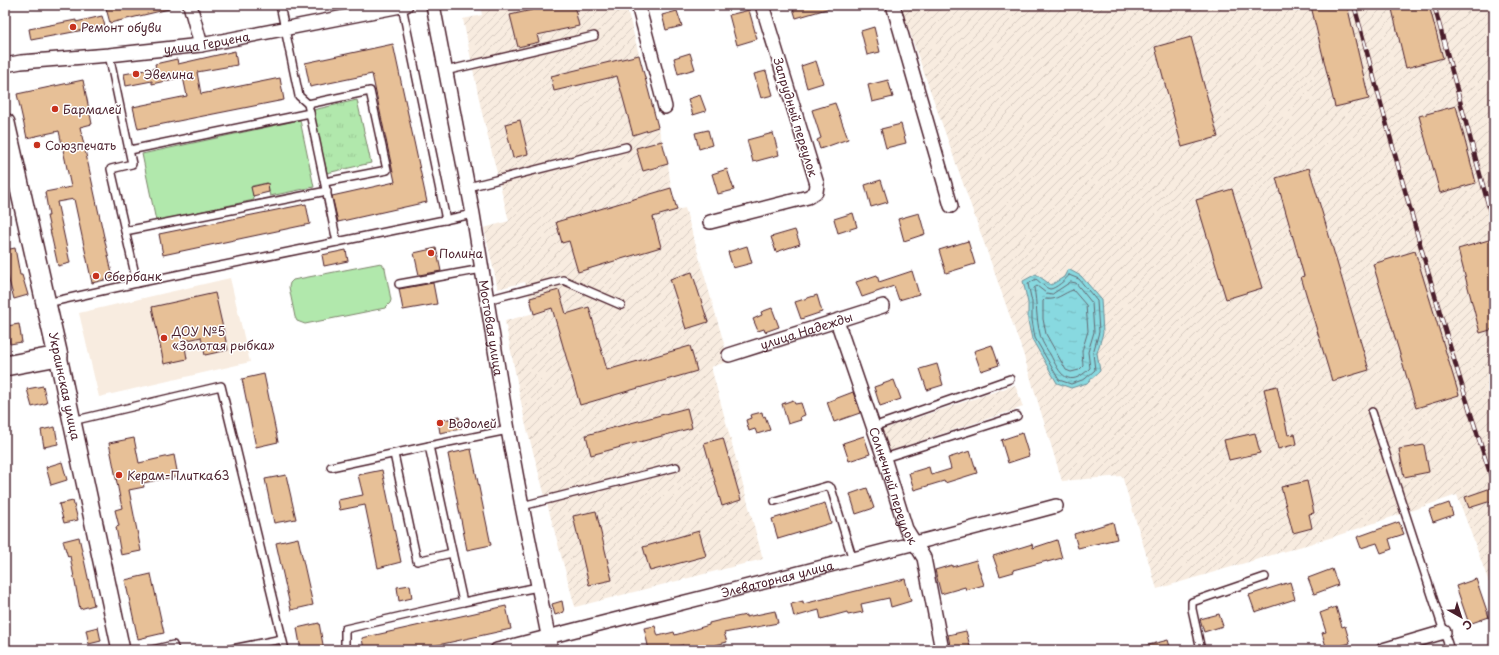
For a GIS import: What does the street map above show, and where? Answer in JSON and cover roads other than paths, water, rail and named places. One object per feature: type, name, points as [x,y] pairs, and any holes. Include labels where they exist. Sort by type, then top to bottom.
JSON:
[{"type":"main road","name":"Украинская улица","points":[[5,123],[58,356]]},
{"type":"main road","points":[[5,366],[58,356]]},
{"type":"street","points":[[190,5],[201,45]]},
{"type":"street","name":"улица Герцена","points":[[5,65],[21,62],[109,55],[201,45],[286,29],[366,9],[404,5]]},
{"type":"street","name":"Мостовая улица","points":[[432,5],[473,214],[508,430],[551,650]]},
{"type":"street","points":[[638,5],[665,107]]},
{"type":"street","name":"Запрудный переулок","points":[[710,222],[808,197],[816,192],[817,184],[762,5]]},
{"type":"street","points":[[893,5],[951,206]]},
{"type":"street","name":"улица Надежды","points":[[729,355],[883,306]]},
{"type":"street","name":"Солнечный переулок","points":[[837,321],[884,458],[906,529],[924,558],[942,650]]},
{"type":"street","name":"Украинская улица","points":[[58,356],[121,650]]},
{"type":"street","name":"Элеваторная улица","points":[[497,650],[853,560],[1056,506]]},
{"type":"street","points":[[1383,650],[1444,632]]},
{"type":"lane","points":[[280,5],[299,96],[308,104],[337,242]]},
{"type":"lane","points":[[404,5],[446,220]]},
{"type":"lane","points":[[445,71],[594,36]]},
{"type":"lane","points":[[109,55],[132,164],[111,169],[137,283]]},
{"type":"lane","points":[[308,104],[370,91],[387,170],[325,182]]},
{"type":"lane","points":[[130,150],[310,113]]},
{"type":"lane","points":[[468,188],[626,147]]},
{"type":"lane","points":[[125,232],[327,192]]},
{"type":"lane","points":[[47,303],[473,214]]},
{"type":"lane","points":[[399,284],[482,269]]},
{"type":"lane","points":[[487,300],[563,280],[621,305]]},
{"type":"lane","points":[[873,427],[1010,379]]},
{"type":"lane","points":[[72,421],[221,386],[285,650]]},
{"type":"lane","points":[[1372,412],[1450,650]]},
{"type":"lane","points":[[884,458],[1017,416]]},
{"type":"lane","points":[[331,467],[508,430]]},
{"type":"lane","points":[[429,446],[463,602]]},
{"type":"lane","points":[[394,454],[417,561],[452,553]]},
{"type":"lane","points":[[522,506],[676,467]]},
{"type":"lane","points":[[775,501],[827,486],[831,488],[853,560]]},
{"type":"lane","points":[[1201,650],[1192,609],[1192,602],[1265,577]]},
{"type":"lane","points":[[345,650],[345,629],[463,602],[538,587]]},
{"type":"lane","points":[[228,650],[282,639]]},
{"type":"lane","points":[[152,650],[174,645],[174,650]]},
{"type":"water","points":[[1068,269],[1081,276],[1101,299],[1103,333],[1097,353],[1100,371],[1087,383],[1071,388],[1057,383],[1032,339],[1028,321],[1028,303],[1023,281],[1036,274],[1051,285],[1064,277]]},
{"type":"railway","points":[[1354,5],[1438,306],[1494,485]]},
{"type":"railway","points":[[1434,5],[1494,226]]},
{"type":"place","name":"Ремонт обуви","points":[[73,27]]},
{"type":"place","name":"Эвелина","points":[[136,74]]},
{"type":"place","name":"Бармалей","points":[[55,109]]},
{"type":"place","name":"Союзпечать","points":[[37,145]]},
{"type":"place","name":"Полина","points":[[431,253]]},
{"type":"place","name":"Сбербанк","points":[[96,276]]},
{"type":"place","name":"ДОУ №5 «Золотая рыбка»","points":[[164,338]]},
{"type":"place","name":"Водолей","points":[[440,423]]},
{"type":"place","name":"Керам-Плитка63","points":[[119,475]]}]
